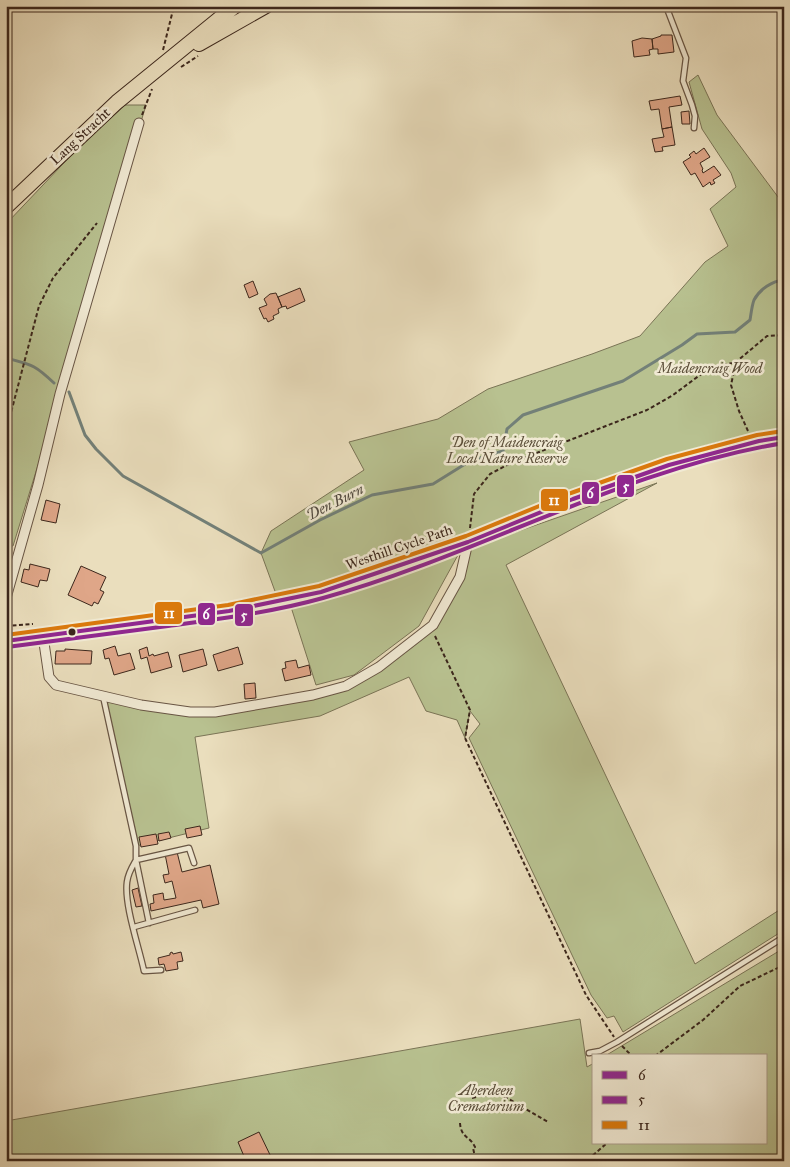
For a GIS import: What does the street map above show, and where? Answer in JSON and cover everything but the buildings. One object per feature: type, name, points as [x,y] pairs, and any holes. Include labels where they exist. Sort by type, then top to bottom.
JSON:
[{"type":"main road","name":"Lang Stracht","points":[[6,207],[110,108],[235,6]]},
{"type":"main road","name":"Lang Stracht","points":[[157,68],[266,6]]},
{"type":"main road","points":[[6,641],[38,630],[229,611],[321,592],[410,563],[469,537],[670,465],[759,441],[784,437]]},
{"type":"street","points":[[6,598],[38,485],[60,394],[139,123]]},
{"type":"street","points":[[38,630],[47,672],[52,681],[60,687],[141,705],[190,712],[215,712],[313,695],[346,686],[380,668],[430,627],[460,576],[469,537]]},
{"type":"lane","points":[[666,6],[686,58],[683,81],[695,116],[694,128]]},
{"type":"lane","points":[[103,696],[136,846],[136,860],[149,923]]},
{"type":"lane","points":[[160,970],[144,971],[126,883],[129,872],[136,860],[190,848],[194,863]]},
{"type":"lane","points":[[134,927],[196,910]]},
{"type":"lane","points":[[589,1053],[600,1051],[617,1042],[784,937]]},
{"type":"path","points":[[162,52],[174,6]]},
{"type":"path","points":[[179,68],[202,54]]},
{"type":"path","points":[[139,123],[153,88]]},
{"type":"path","points":[[8,424],[40,306],[53,278],[97,223]]},
{"type":"path","points":[[469,537],[474,494],[490,474],[647,410],[674,395],[708,370],[736,362],[767,336],[784,335]]},
{"type":"path","points":[[736,362],[731,385],[739,411],[750,434]]},
{"type":"path","points":[[6,626],[38,630]]},
{"type":"path","points":[[430,627],[470,710],[465,738],[586,995],[617,1042],[630,1054]]},
{"type":"path","points":[[658,1054],[703,1020],[740,986],[784,965]]},
{"type":"path","points":[[472,1098],[492,1094],[500,1095],[548,1122]]},
{"type":"path","points":[[460,1123],[463,1135],[472,1141],[475,1147],[473,1148],[476,1161]]},
{"type":"path","points":[[592,1161],[592,1157],[606,1144]]},
{"type":"green space","name":"Maidencraig Wood","points":[[698,75],[717,115],[784,205],[784,428],[697,448],[654,462],[383,564],[276,594],[261,553],[271,531],[364,470],[349,442],[438,419],[488,389],[640,336],[705,262],[728,246],[710,209],[736,187],[731,173],[702,129],[689,82]]},
{"type":"green space","points":[[125,105],[146,105],[13,546],[6,546],[6,224],[79,147]]},
{"type":"green space","points":[[657,483],[506,565],[695,964],[784,907],[784,930],[623,1032],[614,1016],[607,1018],[591,995],[469,738],[480,724],[470,711],[465,738],[457,720],[426,711],[409,677],[320,716],[195,737],[209,828],[136,846],[103,696],[190,712],[346,686],[430,627],[460,577],[467,549]]},
{"type":"green space","points":[[458,555],[419,626],[354,675],[316,685],[291,607]]},
{"type":"green space","name":"Aberdeen Crematorium","points":[[784,948],[784,1161],[6,1161],[6,1121],[580,1019],[587,1067],[592,1064],[592,1144],[768,1144],[768,1054],[608,1054]]},
{"type":"waterway","name":"Den Burn","points":[[69,392],[85,435],[123,476],[261,553],[320,520],[372,495],[433,484],[470,461],[503,451],[507,429],[523,415],[623,381],[697,334],[735,332],[750,320],[754,300],[760,292],[771,284],[784,280]]},
{"type":"waterway","name":"Den Burn","points":[[6,358],[32,366],[54,383]]},
{"type":"transit line","name":"11","points":[[6,635],[228,605],[319,586],[466,536],[571,493],[667,459],[757,435],[783,431]]},
{"type":"transit line","name":"6","points":[[6,641],[229,611],[321,592],[468,542],[573,499],[669,465],[759,441],[784,437]]},
{"type":"transit line","name":"5","points":[[7,647],[226,618],[323,598],[381,580],[666,472],[724,455],[784,443]]},
{"type":"park label","name":"Den of Maidencraig Local Nature Reserve","points":[[507,450]]}]
